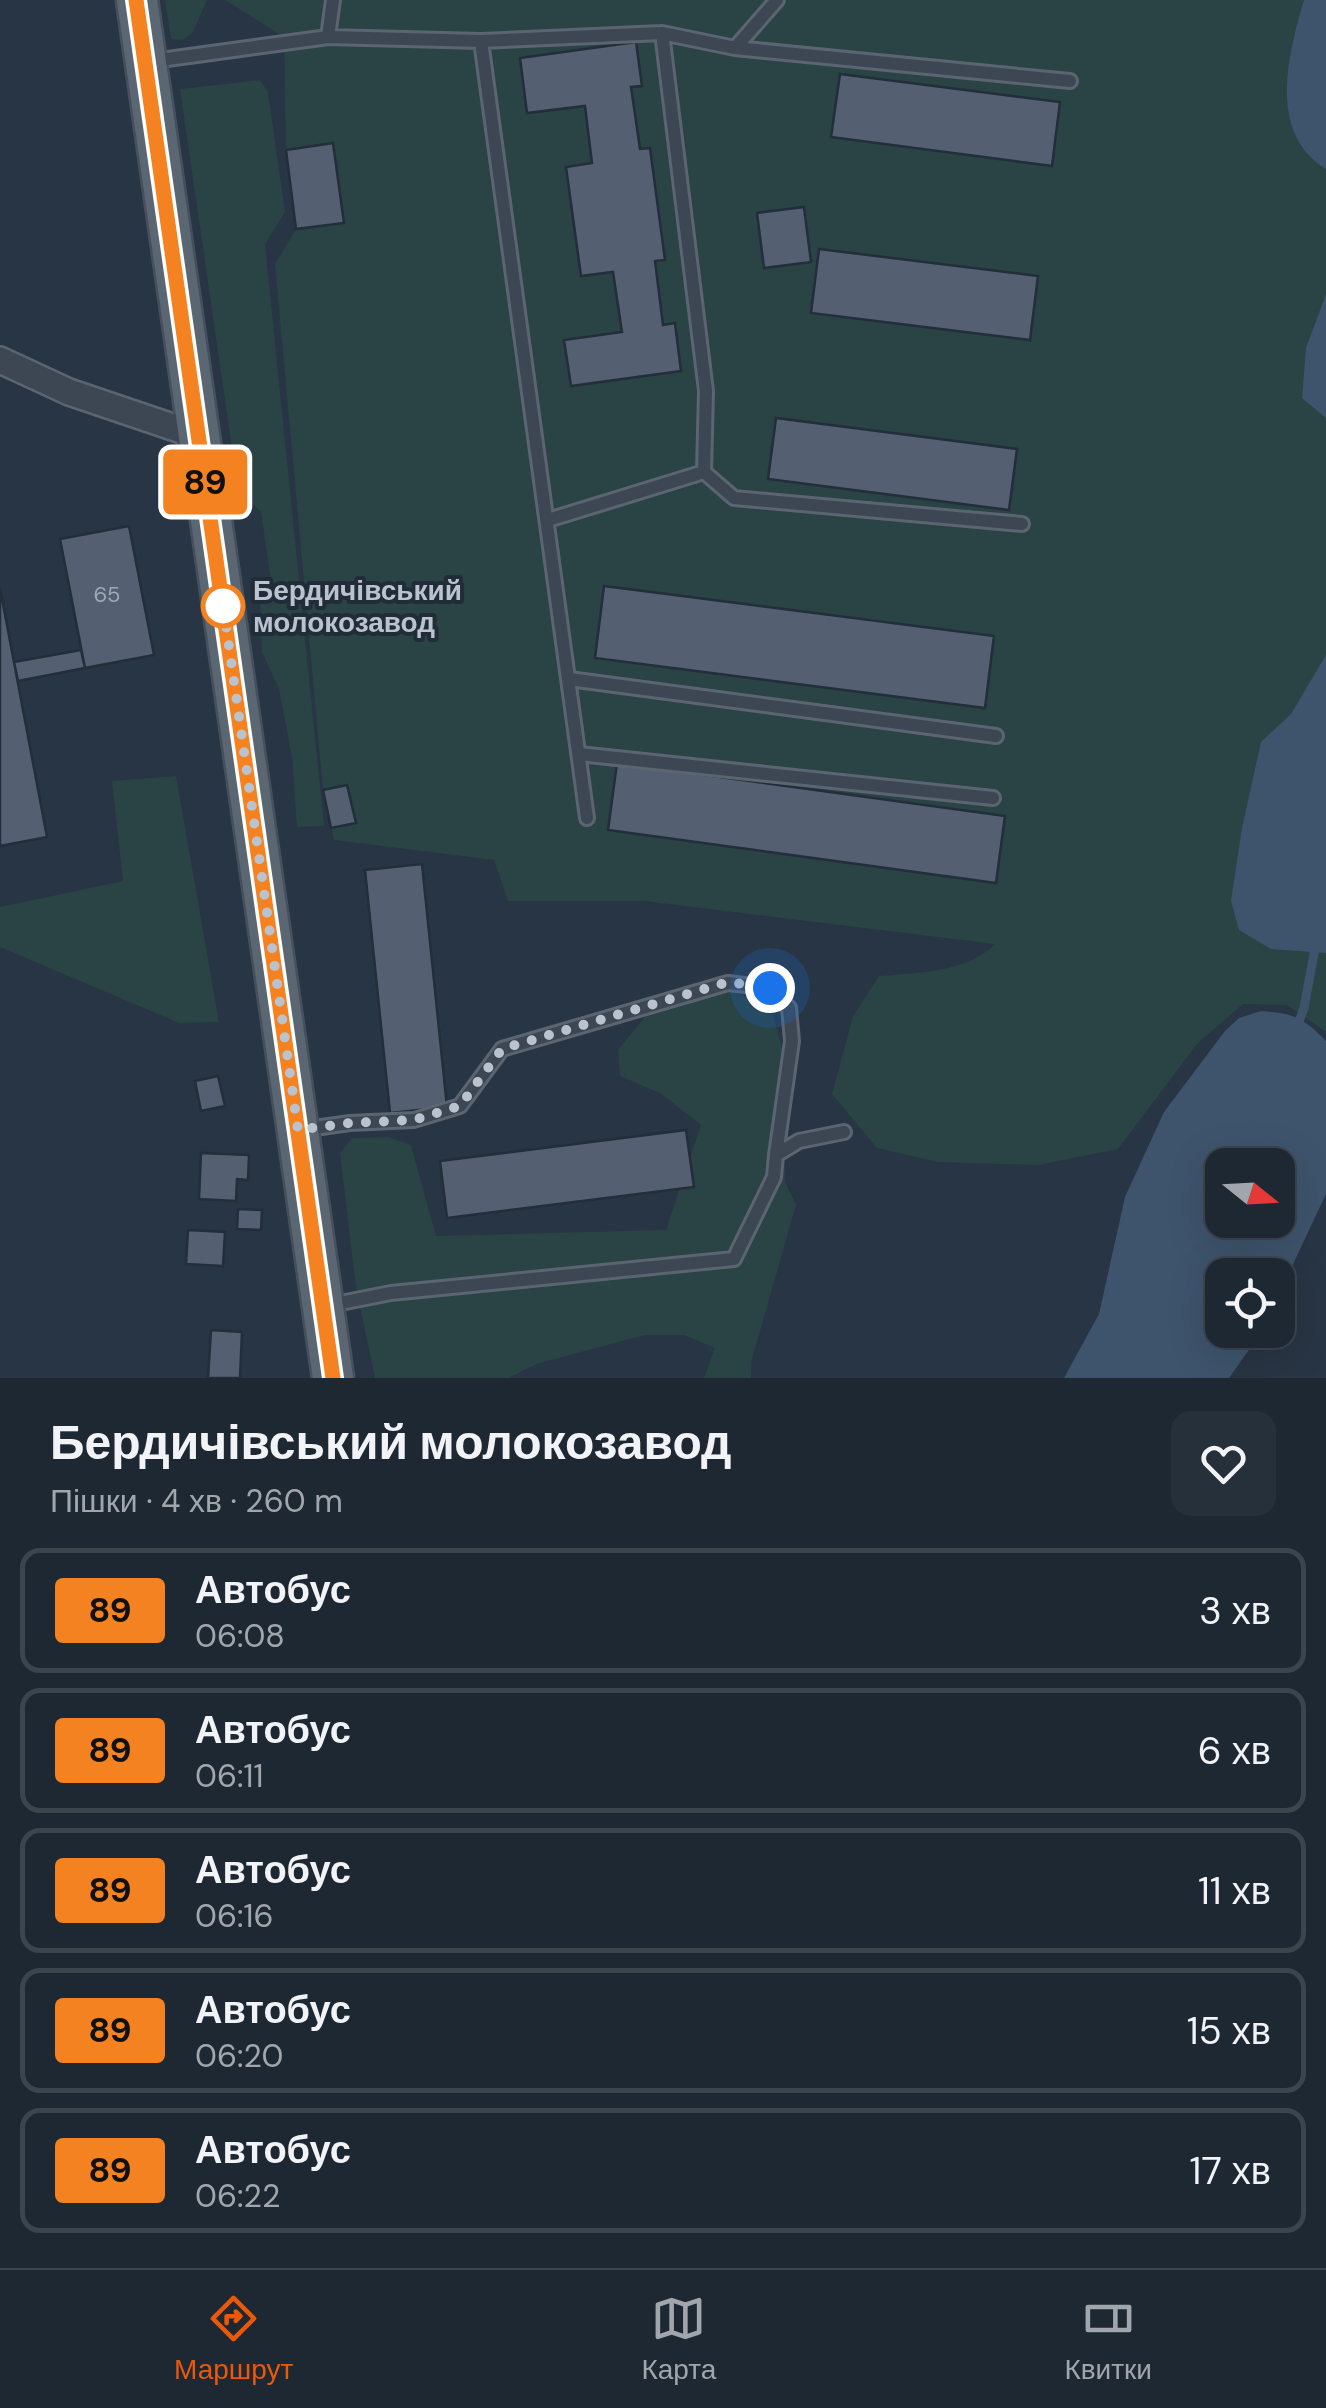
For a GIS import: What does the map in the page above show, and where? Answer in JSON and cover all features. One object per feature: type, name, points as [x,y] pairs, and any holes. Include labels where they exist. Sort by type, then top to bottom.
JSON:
[{"type":"main road","points":[[136,0],[333,1378]]},
{"type":"street","points":[[0,360],[69,392],[199,436]]},
{"type":"lane","points":[[328,37],[332,0]]},
{"type":"lane","points":[[735,48],[777,0]]},
{"type":"lane","points":[[146,62],[328,37],[481,42],[662,33],[735,48],[1070,81]]},
{"type":"lane","points":[[662,33],[706,390],[704,472]]},
{"type":"lane","points":[[481,42],[588,818]]},
{"type":"lane","points":[[548,520],[704,472]]},
{"type":"lane","points":[[704,472],[734,498],[1022,524]]},
{"type":"lane","points":[[569,679],[996,736]]},
{"type":"lane","points":[[579,754],[993,798]]},
{"type":"lane","points":[[298,1130],[414,1120],[460,1106],[502,1049],[728,982],[770,988],[789,1008],[792,1041],[774,1177],[734,1259],[390,1292],[323,1306]]},
{"type":"lane","points":[[776,1155],[799,1141],[844,1132]]},
{"type":"green space","points":[[165,0],[207,0],[193,32],[183,40],[171,39]]},
{"type":"green space","points":[[225,0],[1326,0],[1326,1032],[1287,1005],[1243,1004],[1197,1044],[1118,1149],[1039,1165],[938,1162],[877,1148],[832,1094],[853,1016],[879,976],[956,966],[995,944],[644,901],[508,901],[494,860],[334,840],[323,790],[275,264],[296,229],[286,150],[284,37]]},
{"type":"green space","points":[[260,80],[268,92],[285,212],[265,244],[324,826],[297,827],[292,757],[279,689],[262,652],[260,593],[271,581],[261,512],[238,490],[180,89]]},
{"type":"green space","points":[[176,776],[219,1022],[179,1023],[0,947],[0,907],[123,881],[112,781]]},
{"type":"green space","points":[[732,992],[770,1003],[783,1051],[785,1182],[796,1205],[751,1363],[751,1378],[704,1378],[715,1348],[684,1335],[645,1335],[536,1364],[508,1378],[375,1378],[356,1288],[340,1153],[352,1138],[388,1137],[411,1145],[436,1236],[666,1230],[701,1125],[660,1093],[620,1076],[618,1050],[652,1008],[684,998]]},
{"type":"water","points":[[1304,0],[1326,0],[1326,169],[1307,154],[1295,135],[1289,114],[1288,68]]},
{"type":"water","points":[[1326,294],[1326,418],[1302,398],[1306,348]]},
{"type":"water","points":[[1326,655],[1326,953],[1271,949],[1239,930],[1231,901],[1242,828],[1261,742],[1291,714]]},
{"type":"water","points":[[1261,1011],[1282,1013],[1304,1022],[1326,1041],[1326,1194],[1295,1260],[1205,1258],[1205,1348],[1250,1348],[1229,1378],[1064,1378],[1099,1314],[1125,1197],[1164,1112],[1239,1018]]},
{"type":"building","points":[[636,42],[642,86],[631,87],[640,149],[650,148],[665,260],[655,261],[663,325],[675,323],[681,371],[571,386],[564,340],[622,332],[613,272],[581,276],[566,167],[592,163],[585,106],[527,113],[520,58]]},
{"type":"building","points":[[840,74],[1060,102],[1052,166],[831,137]]},
{"type":"building","points":[[333,143],[344,223],[296,229],[286,150]]},
{"type":"building","points":[[804,207],[811,262],[764,268],[757,213]]},
{"type":"building","points":[[819,249],[1038,276],[1030,340],[811,313]]},
{"type":"building","points":[[776,418],[1017,449],[1009,510],[768,479]]},
{"type":"building","points":[[129,526],[154,655],[85,668],[60,539]]},
{"type":"building","points":[[604,586],[994,636],[985,708],[595,658]]},
{"type":"building","points":[[0,588],[47,837],[0,846]]},
{"type":"building","points":[[81,650],[85,668],[18,681],[14,662]]},
{"type":"building","points":[[617,763],[1005,816],[996,883],[608,830]]},
{"type":"building","points":[[347,785],[356,823],[331,828],[323,790]]},
{"type":"building","points":[[422,864],[447,1107],[390,1113],[365,870]]},
{"type":"building","points":[[218,1076],[225,1106],[201,1111],[195,1081]]},
{"type":"building","points":[[686,1130],[694,1187],[447,1218],[440,1161]]},
{"type":"building","points":[[201,1153],[249,1155],[248,1180],[237,1179],[236,1201],[199,1199]]},
{"type":"building","points":[[238,1209],[262,1210],[261,1230],[237,1229]]},
{"type":"building","points":[[188,1230],[225,1232],[223,1266],[186,1264]]},
{"type":"building","points":[[211,1330],[242,1332],[240,1378],[208,1378]]},
{"type":"waterway","points":[[1296,1030],[1316,943]]},
{"type":"bus line","name":"89","points":[[136,0],[333,1378]]},
{"type":"place","name":"Бердичівський молокозавод","points":[[223,606]]},
{"type":"route","points":[[223,606],[221,590],[298,1130],[414,1120],[460,1106],[502,1049],[728,982],[770,988]]}]
